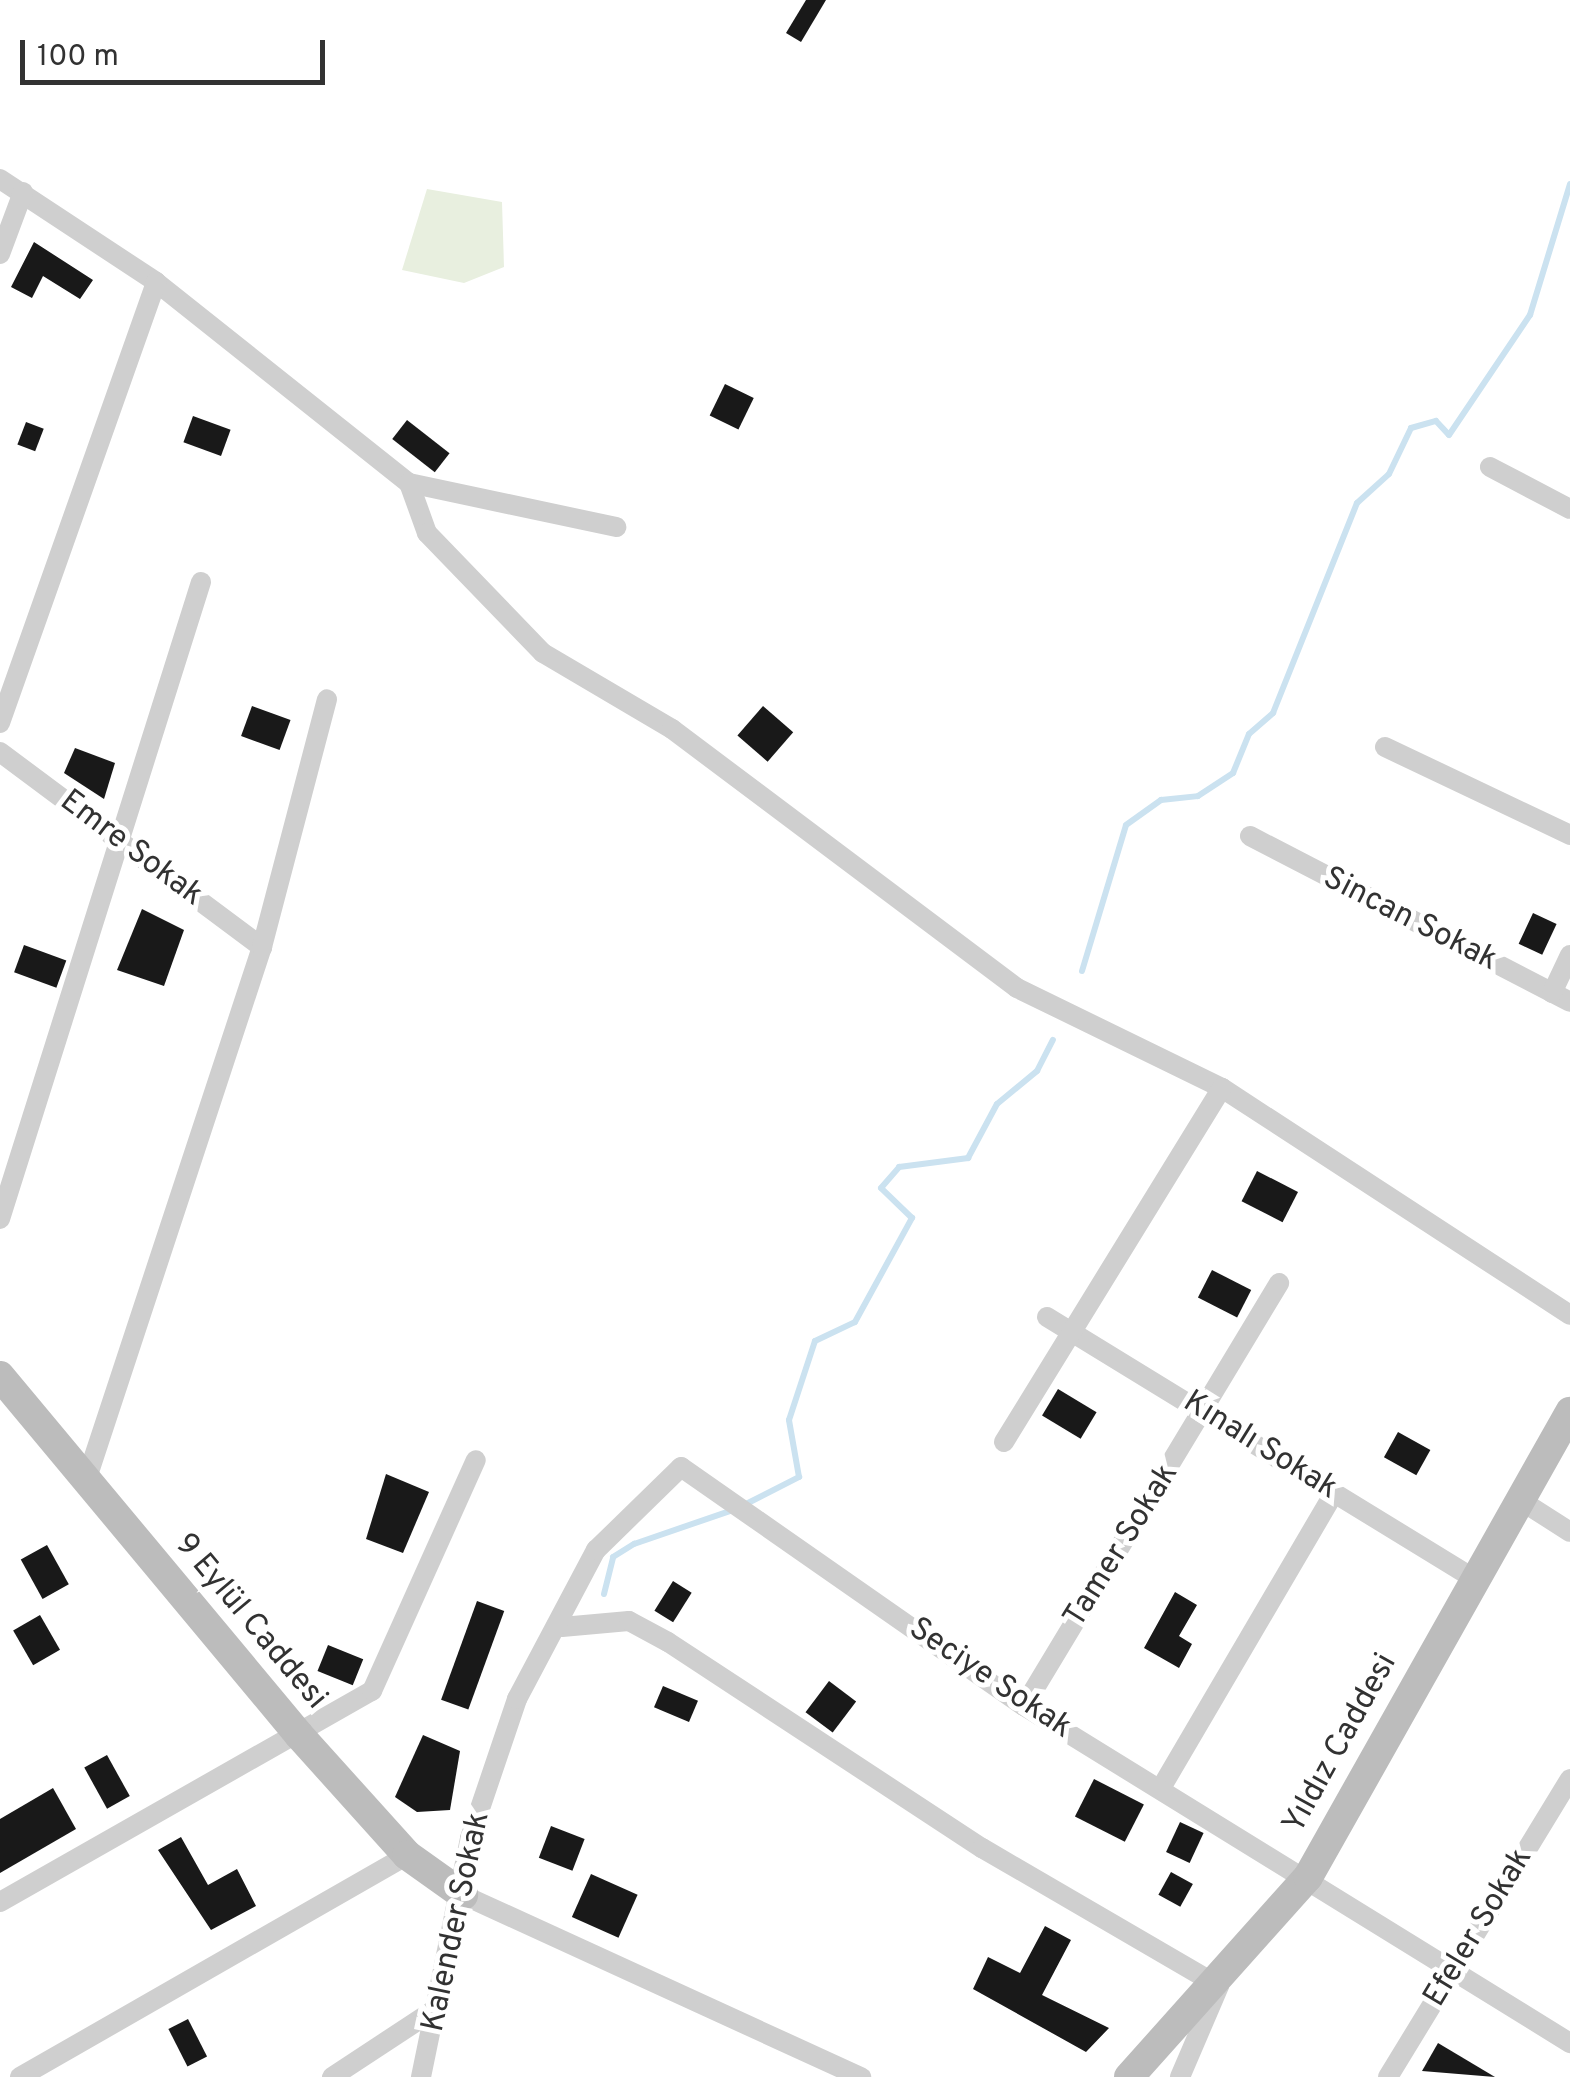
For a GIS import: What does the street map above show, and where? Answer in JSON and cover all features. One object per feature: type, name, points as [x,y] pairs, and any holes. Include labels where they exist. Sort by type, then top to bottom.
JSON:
[{"type":"street","points":[[0,179],[156,282],[409,483],[616,527]]},
{"type":"street","points":[[0,254],[23,192]]},
{"type":"street","points":[[0,723],[156,282]]},
{"type":"street","points":[[1490,467],[1570,509]]},
{"type":"street","points":[[409,483],[428,533],[544,652],[672,729],[1017,988],[1222,1088],[1570,1314]]},
{"type":"street","points":[[0,1218],[124,844],[201,582]]},
{"type":"street","points":[[86,1481],[262,947],[327,699]]},
{"type":"street","points":[[1384,748],[1570,836]]},
{"type":"street","name":"Emre Sokak","points":[[0,752],[262,947]]},
{"type":"street","name":"Sincan Sokak","points":[[1250,836],[1561,998]]},
{"type":"street","points":[[1561,998],[1570,955]]},
{"type":"street","points":[[1004,1442],[1222,1088]]},
{"type":"street","name":"Tamer Sokak","points":[[1024,1706],[1280,1283]]},
{"type":"street","name":"Kınalı Sokak","points":[[1047,1317],[1473,1578]]},
{"type":"street","name":"9 Eylül Caddesi","points":[[0,1376],[298,1735],[407,1855],[463,1895]]},
{"type":"street","name":"Yıldız Caddesi","points":[[1130,2077],[1219,1986],[1308,1877],[1473,1578],[1570,1412]]},
{"type":"street","points":[[0,1902],[372,1691],[476,1460]]},
{"type":"street","name":"Seciye Sokak","points":[[681,1467],[1024,1706],[1308,1877],[1450,1977],[1570,2043]]},
{"type":"street","name":"Kalender Sokak","points":[[422,2077],[463,1895],[470,1838],[517,1699],[562,1627],[596,1550],[681,1467]]},
{"type":"street","points":[[1161,1788],[1334,1493]]},
{"type":"street","points":[[1520,1500],[1570,1532]]},
{"type":"street","points":[[562,1627],[589,1618],[642,1628],[982,1848],[1219,1986],[1180,2077]]},
{"type":"street","name":"Efeler Sokak","points":[[1388,2077],[1570,1778]]},
{"type":"street","points":[[20,2077],[407,1855]]},
{"type":"street","points":[[463,1895],[861,2077]]},
{"type":"street","points":[[332,2077],[440,2006]]},
{"type":"green space","points":[[427,189],[502,202],[504,267],[464,283],[402,270]]},
{"type":"building","points":[[806,0],[826,0],[801,42],[786,33]]},
{"type":"building","points":[[34,242],[93,280],[80,299],[43,276],[32,298],[11,287]]},
{"type":"building","points":[[725,384],[754,398],[738,429],[710,415]]},
{"type":"building","points":[[193,416],[231,430],[221,456],[183,442]]},
{"type":"building","points":[[407,420],[450,453],[435,472],[392,439]]},
{"type":"building","points":[[26,422],[44,429],[35,451],[17,444]]},
{"type":"building","points":[[252,706],[291,720],[280,750],[241,736]]},
{"type":"building","points":[[763,706],[793,732],[768,762],[737,735]]},
{"type":"building","points":[[75,748],[115,763],[104,799],[64,773]]},
{"type":"building","points":[[142,909],[184,930],[164,986],[117,970]]},
{"type":"building","points":[[1533,913],[1557,924],[1542,955],[1519,944]]},
{"type":"building","points":[[24,945],[66,960],[56,988],[14,972]]},
{"type":"building","points":[[1257,1171],[1298,1192],[1283,1222],[1242,1201]]},
{"type":"building","points":[[1212,1270],[1251,1290],[1237,1318],[1198,1298]]},
{"type":"building","points":[[1058,1389],[1097,1412],[1081,1439],[1042,1416]]},
{"type":"building","points":[[1398,1432],[1430,1450],[1416,1475],[1384,1457]]},
{"type":"building","points":[[386,1474],[429,1492],[403,1553],[366,1539]]},
{"type":"building","points":[[47,1545],[69,1584],[43,1599],[21,1560]]},
{"type":"building","points":[[673,1581],[692,1593],[673,1622],[654,1611]]},
{"type":"building","points":[[1175,1592],[1197,1605],[1179,1636],[1192,1644],[1179,1668],[1144,1648]]},
{"type":"building","points":[[477,1601],[504,1611],[468,1710],[441,1700]]},
{"type":"building","points":[[40,1615],[60,1650],[33,1665],[13,1630]]},
{"type":"building","points":[[328,1645],[363,1659],[353,1685],[318,1671]]},
{"type":"building","points":[[829,1681],[856,1701],[833,1733],[806,1712]]},
{"type":"building","points":[[663,1686],[698,1701],[689,1722],[654,1707]]},
{"type":"building","points":[[423,1735],[460,1751],[450,1810],[417,1812],[395,1797]]},
{"type":"building","points":[[107,1755],[130,1796],[107,1809],[84,1768]]},
{"type":"building","points":[[1094,1779],[1144,1804],[1125,1842],[1075,1816]]},
{"type":"building","points":[[53,1788],[76,1829],[0,1873],[0,1819]]},
{"type":"building","points":[[1180,1822],[1204,1833],[1190,1863],[1166,1852]]},
{"type":"building","points":[[551,1826],[585,1839],[572,1871],[539,1858]]},
{"type":"building","points":[[181,1837],[208,1885],[237,1869],[256,1906],[211,1930],[158,1850]]},
{"type":"building","points":[[1171,1872],[1193,1884],[1180,1907],[1158,1895]]},
{"type":"building","points":[[591,1874],[638,1895],[618,1938],[572,1917]]},
{"type":"building","points":[[1045,1926],[1071,1940],[1042,1995],[1109,2028],[1086,2052],[973,1989],[988,1957],[1020,1973]]},
{"type":"building","points":[[188,2019],[207,2056],[187,2066],[168,2029]]},
{"type":"building","points":[[1438,2043],[1495,2077],[1422,2071]]},
{"type":"waterway","points":[[1082,971],[1126,825],[1161,800],[1198,796],[1233,773],[1249,734],[1273,713],[1357,503],[1389,474],[1411,428],[1436,421],[1449,435],[1530,315],[1570,184]]},
{"type":"waterway","points":[[744,1505],[799,1477],[789,1420],[815,1341],[855,1322],[912,1218],[881,1188],[899,1167],[968,1158],[997,1104],[1037,1071],[1053,1040]]},
{"type":"waterway","points":[[604,1594],[613,1557],[634,1544],[733,1510]]}]
